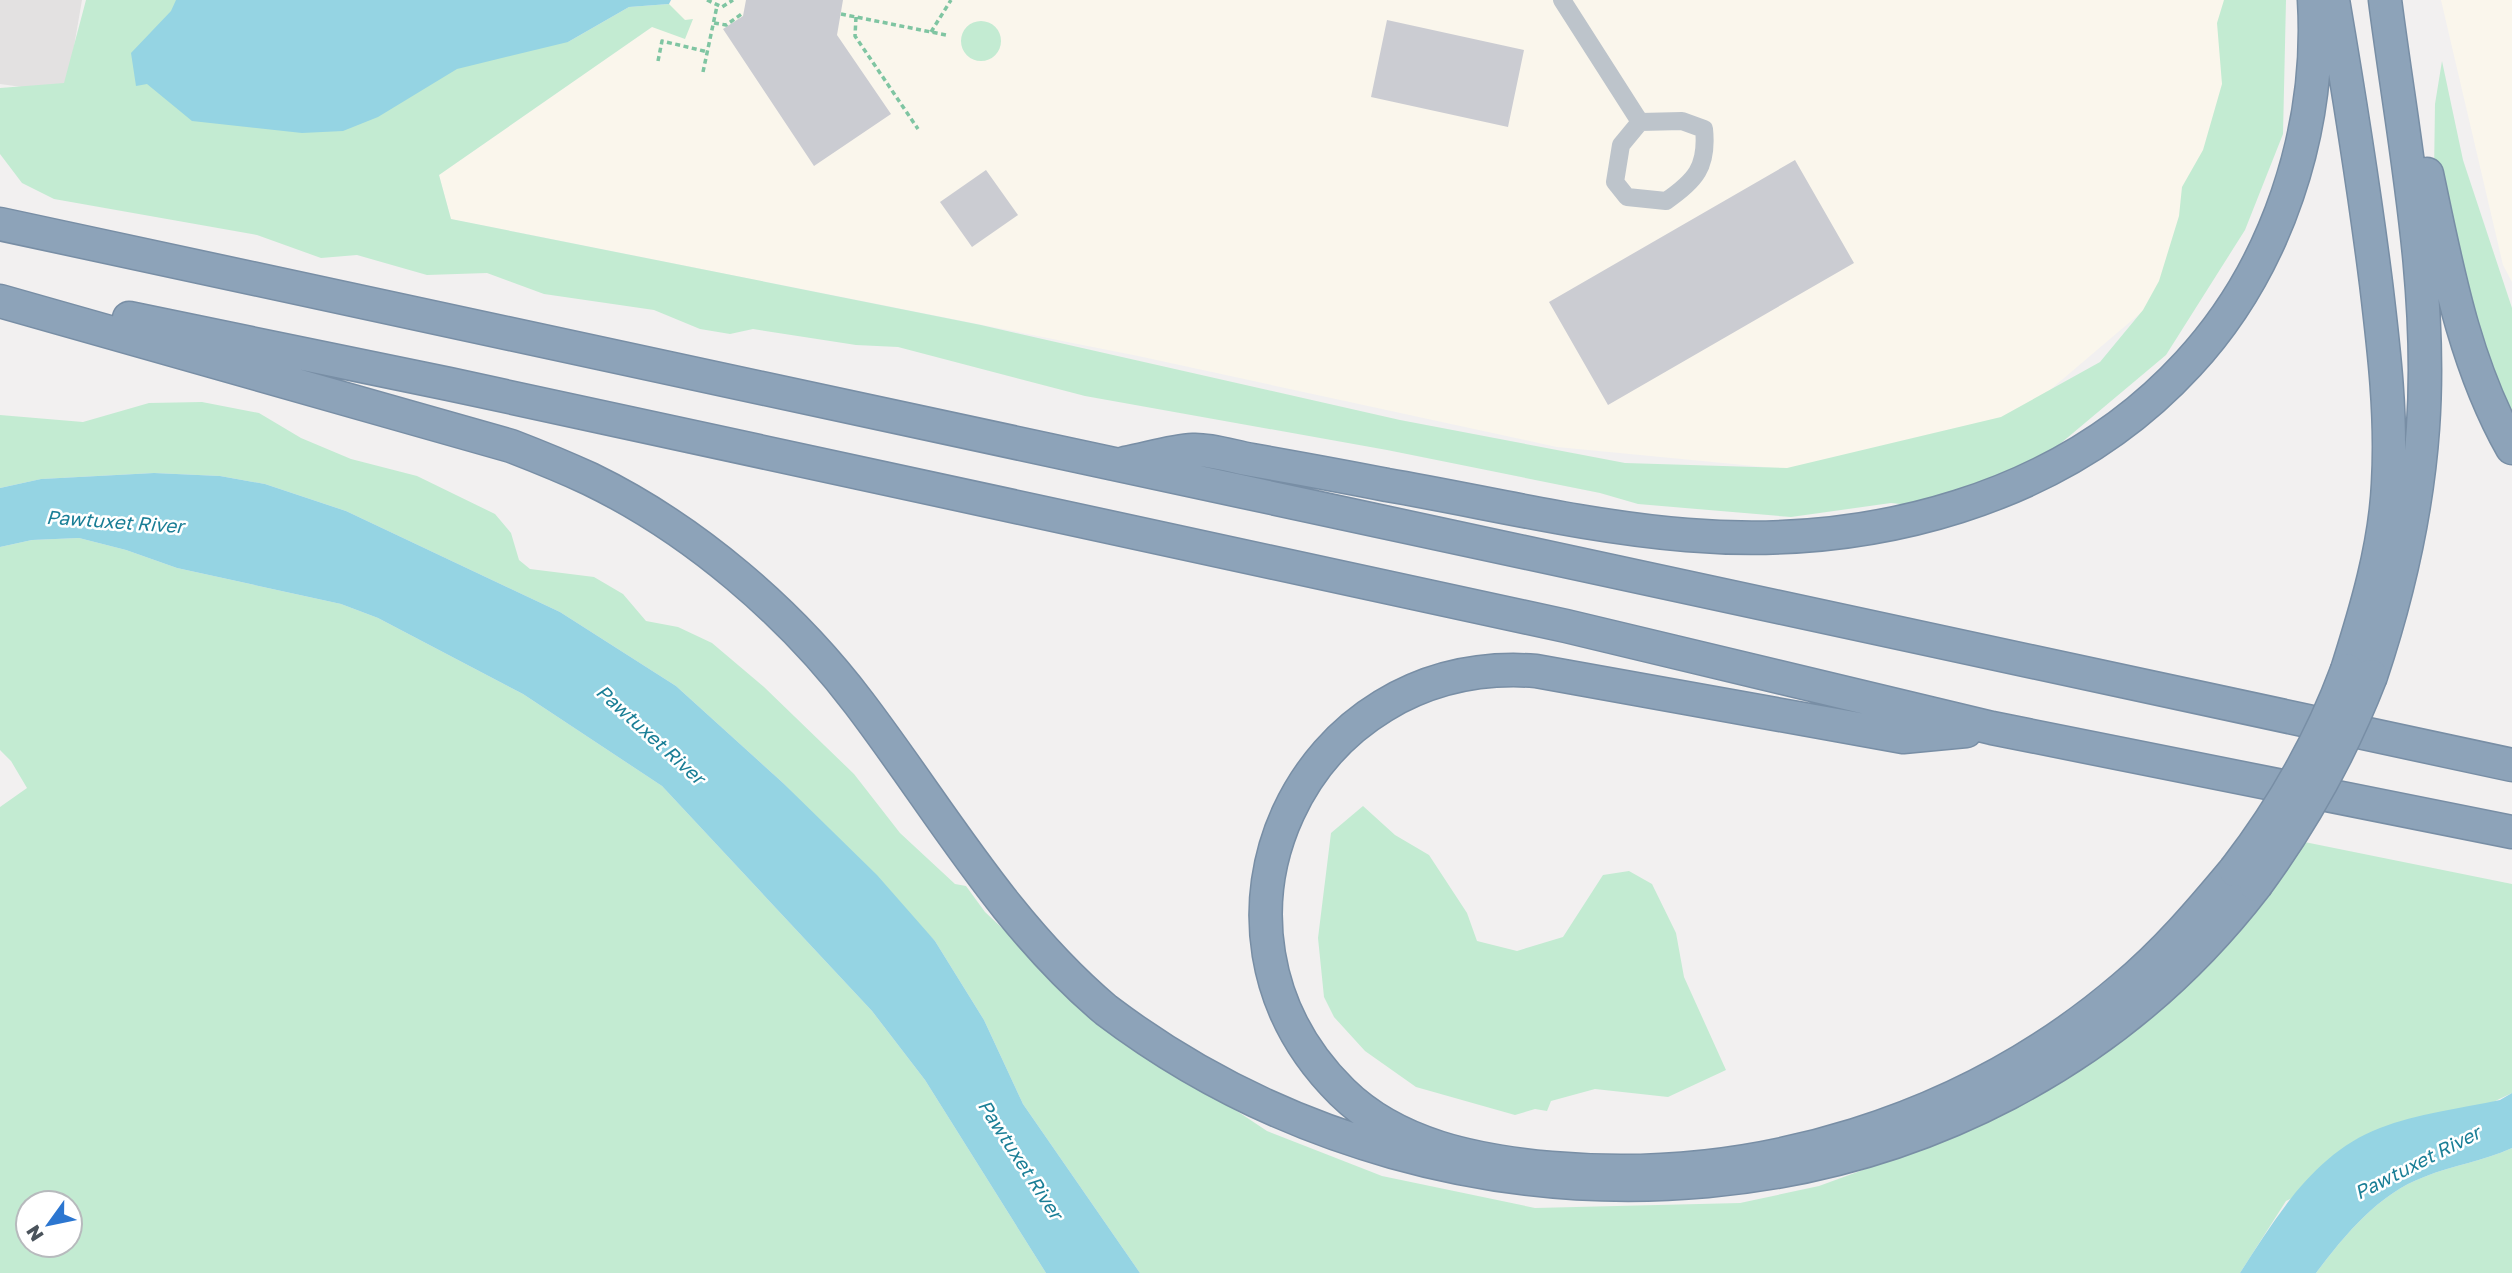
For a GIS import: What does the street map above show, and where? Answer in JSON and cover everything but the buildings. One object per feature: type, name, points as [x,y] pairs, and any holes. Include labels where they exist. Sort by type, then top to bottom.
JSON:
[{"type":"highway","points":[[1113,465],[1194,450],[1594,522],[1726,538],[1807,535],[1851,530],[1930,515],[2003,492],[2068,460],[2148,404],[2197,354],[2238,298],[2271,238],[2293,177],[2312,81],[2314,0]]},
{"type":"highway","points":[[2333,0],[2369,224],[2389,413],[2388,486],[2359,673]]},
{"type":"highway","points":[[0,301],[511,446],[591,480],[625,498],[723,566],[812,649],[856,699],[1004,905],[1037,943],[1106,1010],[1193,1073],[1265,1115],[1338,1145],[1436,1176],[1497,1187],[1581,1196],[1675,1196],[1778,1183],[1849,1165],[1903,1146],[1999,1103],[2103,1037],[2189,961],[2245,878],[2269,823],[2299,775],[2334,705],[2359,673],[2388,626],[2412,524],[2424,413],[2424,335],[2415,232],[2387,0]]},
{"type":"highway","points":[[2387,0],[2454,301],[2477,374],[2512,449]]},
{"type":"highway","points":[[0,224],[2512,765]]},
{"type":"highway","points":[[0,294],[449,384],[1566,626],[1992,728],[2512,832]]},
{"type":"highway","points":[[1992,728],[1903,737],[1536,671],[1490,670],[1423,684],[1385,704],[1344,734],[1310,774],[1285,819],[1270,870],[1266,921],[1269,948],[1283,1001],[1307,1050],[1343,1093],[1390,1128],[1413,1139],[1488,1160],[1579,1171],[1674,1171],[1716,1166],[1840,1141],[1916,1114],[1988,1079],[2061,1035],[2124,988],[2183,931],[2245,878]]},
{"type":"street","points":[[1562,0],[1640,122]]},
{"type":"street","points":[[1682,121],[1704,128],[1705,146],[1693,182],[1666,201],[1627,197],[1615,182],[1621,145],[1640,122],[1682,121]]},
{"type":"path","points":[[707,0],[717,6],[726,6],[733,0]]},
{"type":"path","points":[[931,32],[949,1]]},
{"type":"path","points":[[703,72],[717,6]]},
{"type":"path","points":[[714,23],[726,24],[743,13]]},
{"type":"path","points":[[841,13],[946,35]]},
{"type":"path","points":[[856,17],[855,36],[918,129]]},
{"type":"path","points":[[658,61],[662,41],[708,52]]},
{"type":"shaded area","points":[[0,0],[82,0],[66,93],[0,84]]},
{"type":"shaded area","points":[[671,0],[2265,0],[2177,282],[2011,423],[1816,472],[1557,447],[1138,356],[451,219],[439,175],[652,27]]},
{"type":"shaded area","points":[[2441,0],[2512,0],[2512,282],[2503,265]]},
{"type":"green space","points":[[86,0],[380,0],[568,42],[629,7],[669,4],[685,20],[693,19],[685,39],[652,27],[439,175],[451,219],[981,325],[1400,420],[1625,463],[1787,468],[2001,417],[2100,362],[2143,310],[2159,281],[2179,216],[2182,187],[2203,150],[2222,84],[2217,23],[2224,0],[2286,0],[2283,134],[2245,230],[2166,355],[2042,459],[1919,506],[1891,503],[1791,517],[1638,504],[1600,493],[1387,450],[1085,396],[898,347],[856,345],[753,329],[730,334],[700,329],[654,310],[544,294],[487,273],[427,275],[357,255],[321,258],[257,235],[54,199],[22,183],[0,154],[0,88],[64,83]]},
{"type":"green space","points":[[981,21],[989,22],[995,27],[1000,33],[1000,49],[995,55],[989,60],[981,61],[973,60],[967,55],[962,49],[961,41],[962,33],[967,27],[973,22]]},
{"type":"green space","points":[[2442,61],[2463,160],[2512,308],[2512,434],[2439,216],[2434,175],[2435,104]]},
{"type":"green space","points":[[202,402],[259,413],[301,438],[351,459],[417,476],[495,514],[511,533],[519,560],[530,569],[594,577],[623,594],[646,621],[678,627],[712,643],[764,687],[854,774],[900,833],[955,884],[966,886],[985,912],[1100,1020],[1267,1131],[1382,1176],[1535,1208],[1740,1203],[1819,1186],[1967,1132],[2084,1065],[2214,954],[2291,863],[2285,838],[2512,884],[2512,1093],[2286,1201],[2240,1273],[1140,1273],[1023,1104],[984,1020],[935,941],[782,782],[676,686],[560,612],[346,511],[265,484],[220,476],[154,473],[41,479],[0,488],[0,415],[83,422],[149,403]]},
{"type":"green space","points":[[79,538],[126,550],[177,568],[341,604],[378,618],[523,694],[662,786],[872,1011],[925,1080],[1046,1273],[0,1273],[0,807],[27,788],[11,761],[0,750],[0,547],[32,540]]},
{"type":"green space","points":[[1363,806],[1395,835],[1429,855],[1467,913],[1477,941],[1517,951],[1563,937],[1603,875],[1629,871],[1652,884],[1676,933],[1684,977],[1726,1070],[1668,1097],[1595,1089],[1551,1101],[1547,1111],[1535,1109],[1515,1115],[1416,1087],[1365,1051],[1334,1017],[1324,997],[1318,938],[1331,833]]},
{"type":"green space","points":[[2512,1148],[2512,1273],[2316,1273],[2364,1217],[2407,1184]]},
{"type":"water","points":[[176,0],[671,0],[669,4],[629,7],[568,42],[457,69],[378,117],[343,131],[302,133],[192,121],[147,84],[136,86],[131,53],[171,11]]},
{"type":"water","name":"Pawtuxet River","points":[[154,473],[220,476],[265,484],[346,511],[560,612],[676,686],[782,782],[877,875],[935,941],[984,1020],[1023,1104],[1140,1273],[1046,1273],[925,1080],[872,1011],[662,786],[523,694],[378,618],[341,604],[177,568],[126,550],[79,538],[32,540],[0,547],[0,488],[41,479]]},
{"type":"water","name":"Pawtuxet River","points":[[2512,1093],[2512,1148],[2407,1184],[2364,1217],[2316,1273],[2240,1273],[2283,1209],[2316,1170],[2335,1153],[2357,1139],[2394,1123],[2500,1100]]}]
